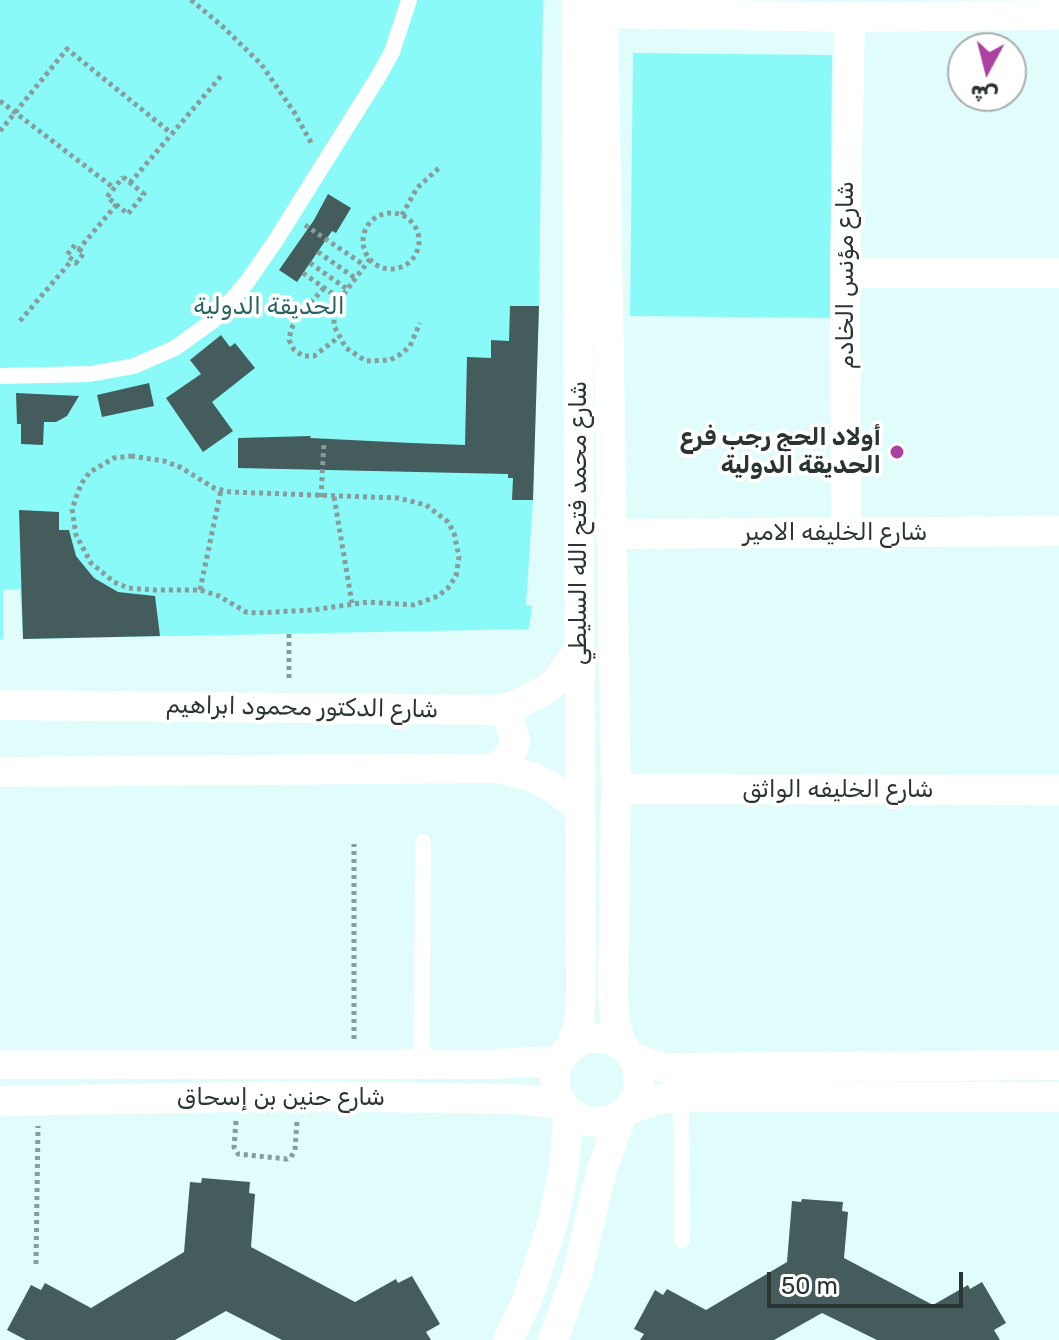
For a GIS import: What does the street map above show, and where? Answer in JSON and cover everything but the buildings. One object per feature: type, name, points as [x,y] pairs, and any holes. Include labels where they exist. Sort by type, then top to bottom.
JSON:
[{"type":"street","points":[[594,4],[850,17],[1059,15]]},
{"type":"street","name":"شارع محمد فتح الله السليطي","points":[[594,4],[616,789],[613,996],[615,1021],[627,1052]]},
{"type":"street","name":"شارع محمد فتح الله السليطي","points":[[565,1053],[579,1020],[581,993],[579,649],[594,4]]},
{"type":"street","name":"شارع مؤنس الخادم","points":[[846,532],[845,273],[850,17]]},
{"type":"street","points":[[845,273],[1059,273]]},
{"type":"street","name":"شارع الخليفه الامير","points":[[611,534],[1059,531]]},
{"type":"street","name":"شارع الدكتور محمود ابراهيم","points":[[0,705],[499,710],[547,689],[579,649]]},
{"type":"street","points":[[499,710],[508,717],[515,739],[513,750],[499,768]]},
{"type":"street","points":[[0,772],[499,768],[532,777],[580,808]]},
{"type":"street","name":"شارع الخليفه الواثق","points":[[616,789],[1059,790]]},
{"type":"street","points":[[1059,1065],[665,1068],[605,1039],[588,1039],[565,1053],[554,1075],[555,1090],[565,1108],[581,1119],[595,1122],[610,1120],[648,1102],[681,1097],[1059,1097]]},
{"type":"street","points":[[553,1340],[578,1271],[602,1169],[624,1112],[635,1098],[639,1085],[638,1071],[627,1052]]},
{"type":"street","name":"شارع حنين بن إسحاق","points":[[0,1064],[509,1064],[565,1053]]},
{"type":"street","name":"شارع حنين بن إسحاق","points":[[0,1101],[299,1096],[505,1099],[565,1108]]},
{"type":"street","points":[[508,1340],[526,1303],[552,1225],[566,1160],[565,1108]]},
{"type":"lane","points":[[0,376],[112,371],[134,366],[175,348],[214,320],[231,302],[291,215],[385,65],[401,30],[409,0]]},
{"type":"lane","points":[[422,1063],[423,842]]},
{"type":"lane","points":[[681,1097],[682,1240]]},
{"type":"path","points":[[191,0],[261,64],[294,112],[323,165]]},
{"type":"path","points":[[0,131],[67,49],[171,133]]},
{"type":"path","points":[[130,183],[222,75]]},
{"type":"path","points":[[0,101],[114,188]]},
{"type":"path","points":[[402,215],[417,188],[440,167]]},
{"type":"path","points":[[123,177],[130,183],[144,194],[128,214],[107,197],[123,177]]},
{"type":"path","points":[[20,321],[72,260],[76,263],[84,253],[79,249],[117,204]]},
{"type":"path","points":[[384,213],[402,215],[416,227],[419,245],[411,261],[394,269],[385,268],[370,259],[363,242],[368,224],[384,213]]},
{"type":"path","points":[[291,215],[364,265]]},
{"type":"path","points":[[318,252],[355,278]]},
{"type":"path","points":[[370,259],[334,312],[334,326],[339,337],[355,355],[366,361],[378,362],[401,354],[410,346],[420,323]]},
{"type":"path","points":[[310,263],[347,289]]},
{"type":"path","points":[[303,273],[340,299]]},
{"type":"path","points":[[324,288],[298,317],[289,340],[294,350],[303,356],[314,356],[339,337]]},
{"type":"path","points":[[321,497],[324,442]]},
{"type":"path","points":[[131,456],[148,457],[180,467],[221,490],[321,497],[398,498],[426,505],[448,522],[458,546],[456,576],[438,596],[414,605],[352,603],[289,613],[246,612],[219,596],[200,590],[141,590],[114,582],[82,550],[73,522],[75,496],[90,472],[101,463],[131,456]]},
{"type":"path","points":[[200,590],[221,490]]},
{"type":"path","points":[[334,497],[352,603]]},
{"type":"path","points":[[289,634],[290,708]]},
{"type":"path","points":[[353,1064],[354,844]]},
{"type":"path","points":[[238,1096],[234,1147],[238,1154],[287,1159],[295,1150],[299,1096]]},
{"type":"path","points":[[36,1264],[38,1101]]},
{"type":"green space","name":"الحديقة الدولية","points":[[0,0],[543,0],[539,306],[533,500],[526,605],[532,606],[529,629],[23,639],[20,589],[3,590],[3,639],[0,639]]},
{"type":"green space","points":[[633,53],[832,55],[830,318],[630,316]]},
{"type":"place","name":"أولاد الحج رجب فرع الحديقة الدولية","points":[[897,452]]}]
